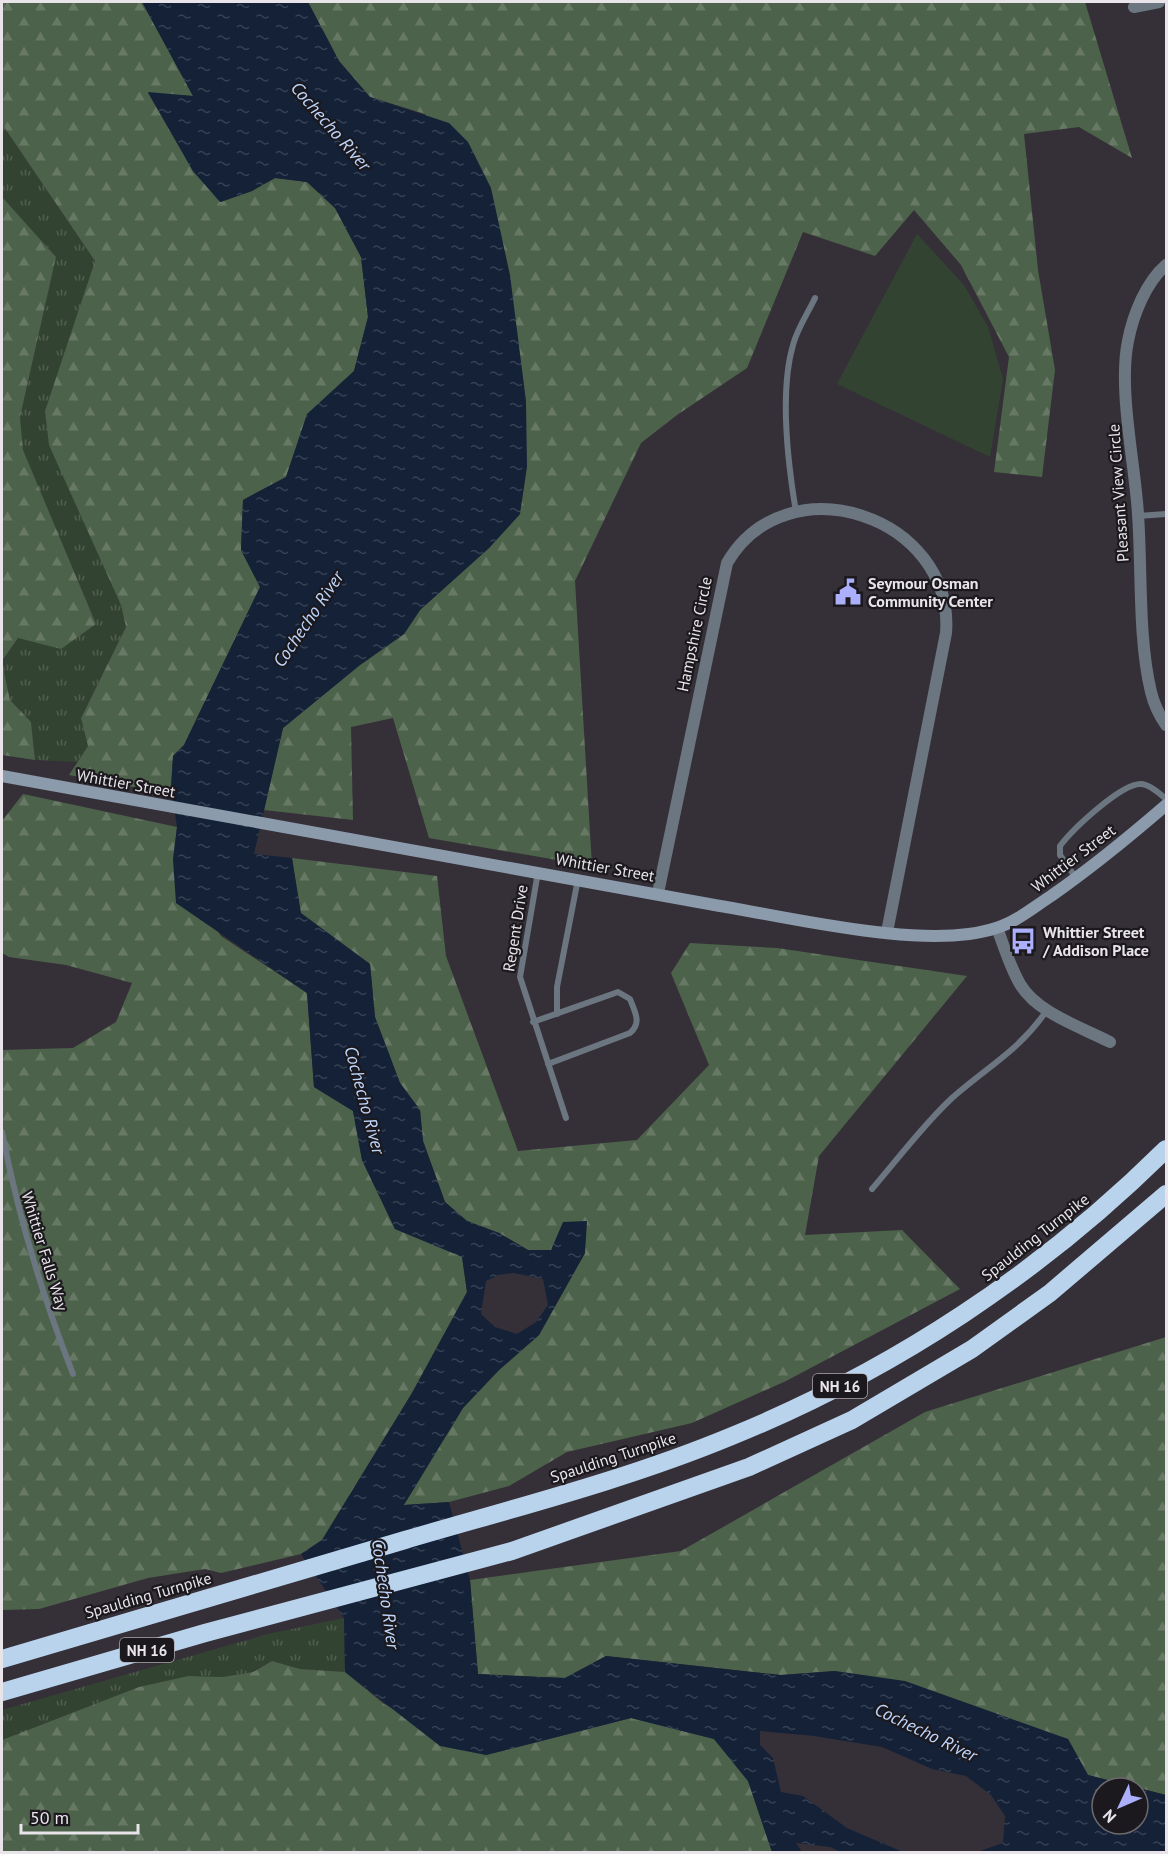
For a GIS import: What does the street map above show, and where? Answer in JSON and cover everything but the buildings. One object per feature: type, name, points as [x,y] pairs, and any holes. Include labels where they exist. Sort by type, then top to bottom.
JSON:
[{"type":"highway","name":"Spaulding Turnpike","points":[[2,1659],[460,1524],[680,1456],[733,1436],[834,1389],[931,1335],[1025,1272],[1112,1201],[1167,1149]]},
{"type":"highway","name":"NH 16","points":[[2,1692],[205,1633],[474,1562],[695,1488],[749,1467],[852,1420],[924,1379],[1009,1324],[1112,1242],[1167,1194]]},
{"type":"street","points":[[1134,7],[1159,2]]},
{"type":"street","name":"Pleasant View Circle","points":[[1165,270],[1148,289],[1132,324],[1126,359],[1148,673],[1155,707],[1167,725]]},
{"type":"street","name":"Hampshire Circle","points":[[658,893],[727,563],[741,541],[753,530],[767,522],[796,512],[837,509],[874,520],[906,542],[928,563],[938,579],[948,615],[887,932]]},
{"type":"street","name":"Whittier Street","points":[[2,776],[538,871],[729,908],[887,932],[955,936],[997,928],[1031,910],[1076,878],[1167,805]]},
{"type":"street","points":[[997,928],[1021,986],[1047,1010],[1110,1042]]},
{"type":"lane","points":[[796,512],[788,459],[789,373],[793,344],[814,298]]},
{"type":"lane","points":[[1138,516],[1167,514]]},
{"type":"lane","points":[[1076,878],[1060,855],[1060,846],[1066,837],[1089,816],[1131,785],[1144,784],[1167,799]]},
{"type":"lane","name":"Regent Drive","points":[[538,871],[519,977],[566,1118]]},
{"type":"lane","points":[[557,1014],[556,987],[578,879]]},
{"type":"lane","points":[[534,1022],[618,992],[630,999],[638,1021],[636,1028],[630,1033],[548,1064]]},
{"type":"lane","points":[[872,1189],[940,1110],[1013,1051],[1031,1034],[1047,1010]]},
{"type":"lane","name":"Whittier Falls Way","points":[[2,1132],[12,1187],[31,1255],[51,1319],[74,1374]]},
{"type":"green space","points":[[2,2],[142,2],[193,96],[148,93],[193,171],[221,202],[252,191],[275,178],[307,182],[335,208],[361,257],[368,317],[354,371],[307,415],[286,477],[243,500],[241,550],[260,587],[184,745],[173,756],[171,788],[160,792],[69,775],[88,746],[81,718],[126,627],[121,605],[49,445],[45,411],[95,261],[2,124]]},
{"type":"green space","points":[[308,2],[1085,2],[1132,158],[1079,127],[1024,134],[1038,270],[1055,370],[1042,477],[994,472],[1009,357],[961,265],[914,210],[875,256],[803,232],[747,368],[677,415],[641,443],[575,581],[592,866],[429,838],[393,718],[351,727],[353,820],[264,810],[283,728],[360,665],[404,634],[420,610],[489,548],[520,514],[425,114],[370,97],[339,61]]},
{"type":"green space","points":[[2,124],[95,261],[79,313],[126,627],[81,717],[88,746],[77,762],[35,760],[31,722],[10,700],[2,662],[18,638],[61,648],[96,624],[23,451],[20,417],[56,257],[2,197]]},
{"type":"green space","points":[[2,197],[56,257],[20,417],[23,450],[96,624],[61,649],[18,638],[2,661]]},
{"type":"green space","points":[[917,234],[964,285],[988,327],[1003,379],[990,457],[837,384]]},
{"type":"green space","points":[[2,662],[10,700],[31,722],[35,760],[2,755]]},
{"type":"green space","points":[[23,794],[177,827],[173,860],[221,936],[307,993],[314,1087],[353,1111],[362,1160],[395,1229],[462,1256],[467,1292],[412,1393],[322,1540],[301,1554],[221,1573],[205,1569],[148,1578],[39,1609],[2,1610],[2,1050],[73,1048],[116,1022],[132,983],[66,965],[9,957],[2,953],[2,821]]},
{"type":"green space","points":[[292,858],[437,876],[446,956],[518,1151],[637,1140],[709,1065],[671,973],[690,943],[777,948],[967,976],[819,1156],[805,1235],[902,1230],[960,1289],[786,1381],[692,1423],[567,1452],[509,1486],[449,1502],[403,1505],[463,1408],[499,1370],[539,1335],[585,1253],[528,1250],[499,1233],[467,1221],[445,1202],[423,1141],[420,1110],[400,1083],[375,1017],[370,964],[300,913]]},
{"type":"green space","points":[[1166,1337],[1166,1795],[1150,1791],[1150,1776],[1088,1775],[1068,1739],[835,1671],[781,1675],[606,1656],[565,1678],[478,1674],[470,1580],[681,1551],[925,1412]]},
{"type":"green space","points":[[344,1618],[345,1672],[300,1669],[272,1661],[253,1672],[223,1677],[188,1676],[139,1687],[2,1740],[2,1710],[268,1634]]},
{"type":"green space","points":[[272,1661],[300,1669],[345,1672],[384,1704],[486,1755],[631,1718],[714,1739],[748,1781],[772,1852],[2,1852],[2,1740],[139,1687],[188,1676],[223,1677],[253,1672]]},
{"type":"water","name":"Cochecho River","points":[[142,2],[308,2],[339,61],[370,97],[449,123],[468,142],[491,188],[510,275],[526,401],[527,467],[520,514],[489,548],[420,610],[404,634],[360,665],[283,728],[254,854],[292,858],[301,913],[370,964],[375,1017],[400,1083],[420,1110],[423,1141],[445,1202],[467,1221],[499,1233],[528,1250],[551,1250],[563,1222],[587,1221],[585,1253],[539,1335],[499,1370],[463,1408],[404,1505],[449,1502],[470,1580],[478,1674],[565,1678],[606,1656],[781,1675],[835,1671],[905,1681],[1068,1739],[1088,1775],[1092,1776],[1090,1776],[1090,1836],[1150,1836],[1150,1791],[1166,1795],[1166,1852],[977,1852],[1003,1843],[1005,1816],[991,1795],[966,1776],[932,1769],[882,1747],[814,1736],[760,1731],[760,1745],[773,1758],[781,1792],[803,1796],[847,1828],[903,1852],[841,1852],[830,1847],[796,1843],[802,1852],[772,1852],[748,1781],[714,1739],[631,1718],[486,1755],[440,1746],[345,1672],[344,1618],[301,1554],[322,1540],[412,1393],[467,1292],[462,1257],[395,1229],[362,1160],[353,1111],[314,1087],[307,993],[176,903],[173,860],[177,827],[171,788],[173,756],[184,745],[260,587],[241,550],[243,500],[286,477],[307,414],[354,371],[368,317],[361,257],[335,208],[307,182],[275,178],[252,191],[220,202],[193,171],[148,92],[193,96]],"holes":[[[514,1273],[543,1279],[548,1305],[536,1322],[517,1334],[495,1327],[481,1314],[486,1281],[498,1275]]]},
{"type":"place","name":"Seymour Osman Community Center","points":[[848,592]]},
{"type":"place","name":"Whittier Street / Addison Place","points":[[1023,941]]}]
